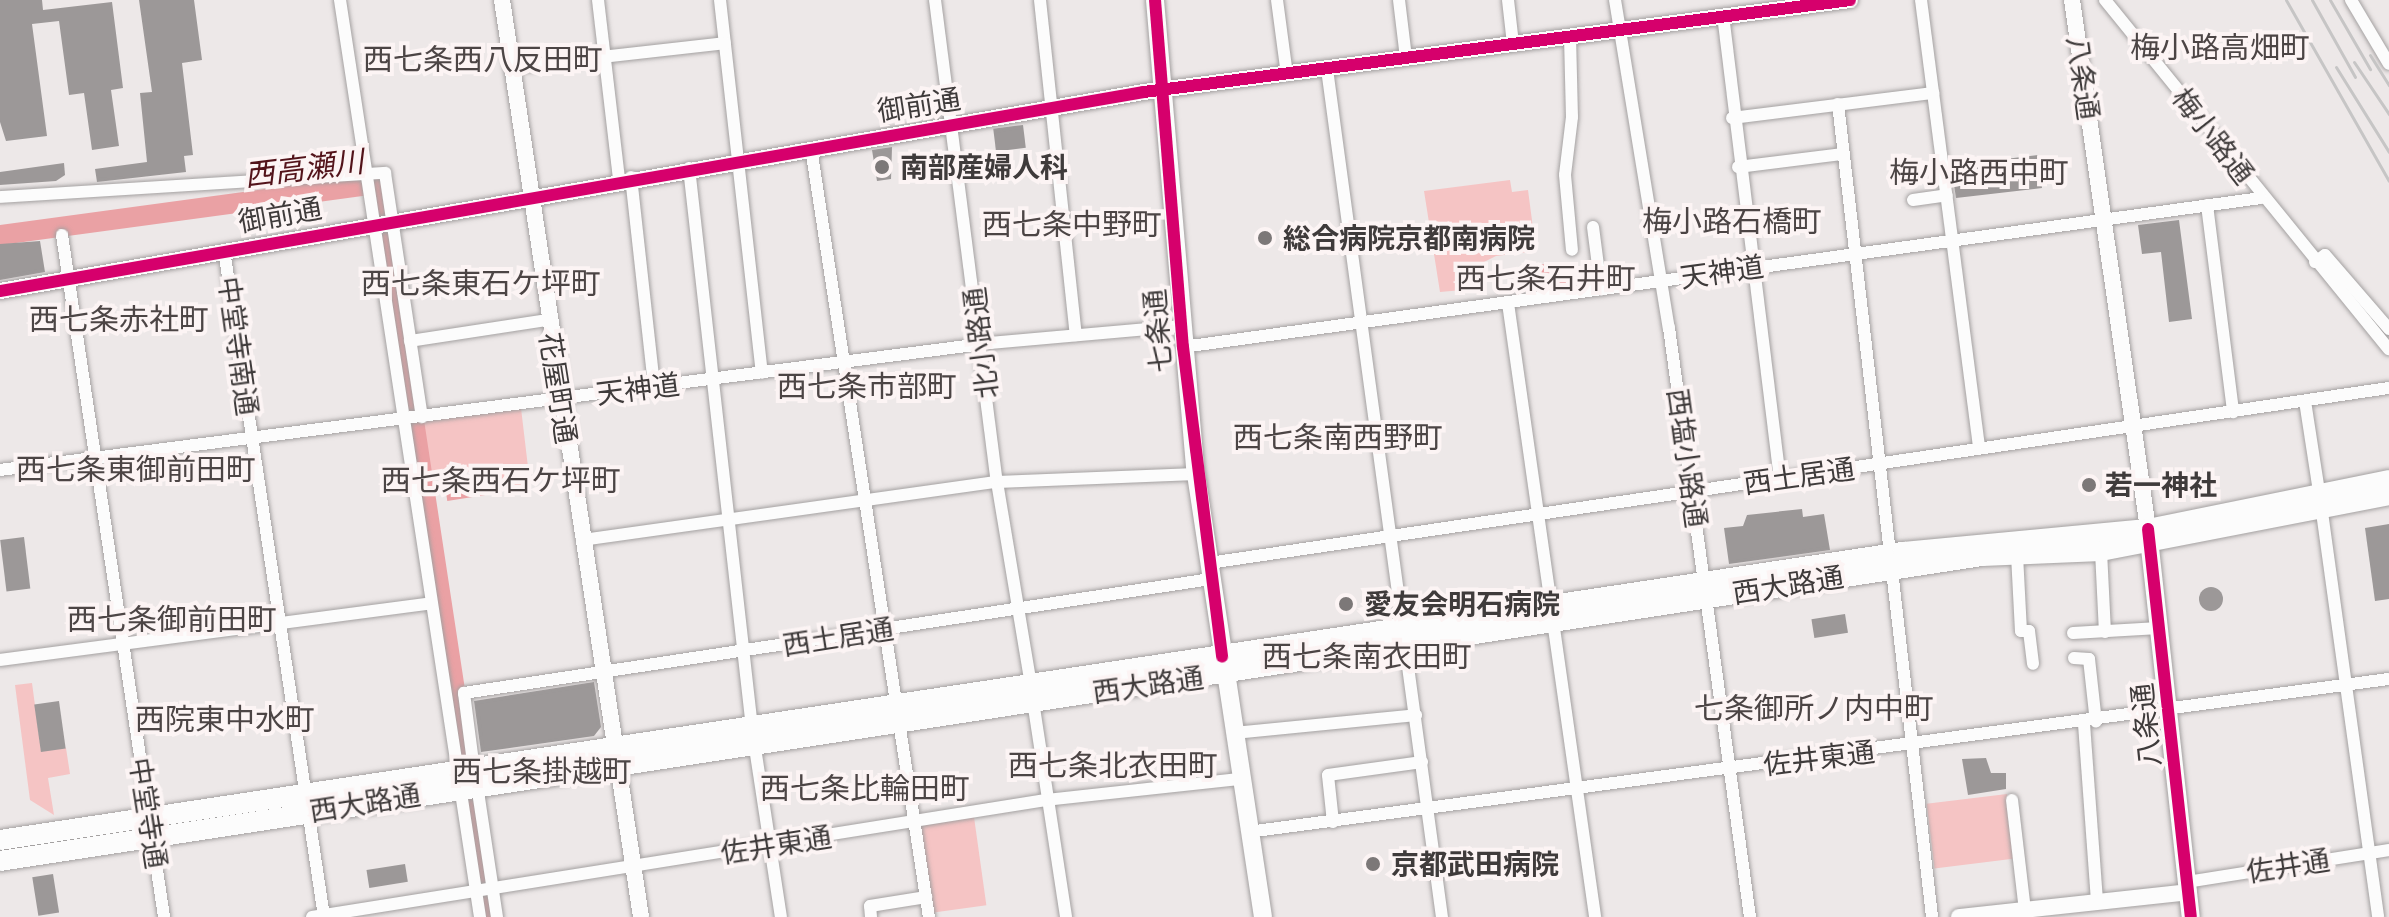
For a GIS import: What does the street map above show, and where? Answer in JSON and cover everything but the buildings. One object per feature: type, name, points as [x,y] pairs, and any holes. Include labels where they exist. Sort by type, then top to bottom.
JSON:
[{"type":"main road","name":"七条通","points":[[1155,0],[1166,89],[1181,326],[1196,474],[1263,916]]},
{"type":"main road","name":"西大路通","points":[[1891,562],[2101,551],[2148,536],[2389,480]]},
{"type":"main road","name":"西大路通","points":[[2320,498],[2389,495]]},
{"type":"main road","name":"西大路通","points":[[0,861],[150,828],[1891,562],[2148,536]]},
{"type":"main road","name":"八条通","points":[[2148,536],[2191,917]]},
{"type":"main road","name":"西大路通","points":[[0,840],[150,828]]},
{"type":"street","points":[[340,0],[368,181],[383,221],[410,341],[412,418]]},
{"type":"street","name":"花屋町通","points":[[502,0],[548,320],[641,917]]},
{"type":"street","points":[[598,0],[654,387]]},
{"type":"street","points":[[720,0],[762,373]]},
{"type":"street","name":"北小路通","points":[[935,0],[997,482],[1066,917]]},
{"type":"street","points":[[1040,0],[1076,335]]},
{"type":"street","points":[[1277,0],[1287,75]]},
{"type":"street","points":[[1399,0],[1406,58]]},
{"type":"street","points":[[1508,0],[1513,44]]},
{"type":"street","name":"西塩小路通","points":[[1615,0],[1662,280],[1750,917]]},
{"type":"street","name":"御前通","points":[[0,291],[625,178],[1166,89],[1850,0]]},
{"type":"street","points":[[1921,0],[1979,448]]},
{"type":"street","name":"八条通","points":[[2072,0],[2148,536]]},
{"type":"street","name":"梅小路通","points":[[2105,0],[2261,198],[2389,349]]},
{"type":"street","points":[[2351,0],[2389,64]]},
{"type":"street","points":[[1723,15],[1750,268],[1780,478]]},
{"type":"street","points":[[1570,36],[1572,117],[1565,175],[1572,250]]},
{"type":"street","points":[[512,67],[725,43]]},
{"type":"street","points":[[1327,69],[1442,917]]},
{"type":"street","points":[[1732,118],[1933,93]]},
{"type":"street","points":[[1838,104],[1932,917]]},
{"type":"street","points":[[811,148],[929,917]]},
{"type":"street","points":[[1738,167],[1843,154]]},
{"type":"street","points":[[689,168],[753,736],[781,917]]},
{"type":"street","points":[[0,197],[368,181],[385,173],[383,221],[412,418],[431,603],[497,917]]},
{"type":"street","points":[[1913,200],[1947,195]]},
{"type":"street","name":"天神道","points":[[1183,347],[2261,198]]},
{"type":"street","points":[[2207,205],[2233,412]]},
{"type":"street","points":[[1593,227],[1601,289]]},
{"type":"street","name":"中堂寺通","points":[[62,235],[164,917]]},
{"type":"street","name":"中堂寺南通","points":[[224,250],[307,804],[320,916]]},
{"type":"street","points":[[2315,262],[2325,255],[2389,329]]},
{"type":"street","points":[[1508,303],[1595,917]]},
{"type":"street","points":[[410,341],[548,320]]},
{"type":"street","name":"天神道","points":[[0,470],[981,345],[1181,326]]},
{"type":"street","name":"西土居通","points":[[467,779],[464,693],[1018,609],[1392,537],[2389,388]]},
{"type":"street","points":[[2305,401],[2378,917]]},
{"type":"street","points":[[582,540],[997,482],[1196,474]]},
{"type":"street","points":[[2101,551],[2105,632]]},
{"type":"street","points":[[2017,555],[2021,631],[2029,631],[2033,664]]},
{"type":"street","points":[[0,660],[431,603]]},
{"type":"street","points":[[2073,633],[2159,628]]},
{"type":"street","points":[[2074,658],[2089,659],[2093,907]]},
{"type":"street","name":"佐井東通","points":[[1248,832],[2169,713],[2389,679]]},
{"type":"street","points":[[1234,733],[1416,715]]},
{"type":"street","points":[[1333,822],[1328,775],[1422,762]]},
{"type":"street","points":[[467,779],[480,917]]},
{"type":"street","name":"佐井東通","points":[[320,916],[1046,800],[1240,779]]},
{"type":"street","points":[[2012,800],[2025,910]]},
{"type":"street","name":"佐井通","points":[[1959,917],[2093,907],[2389,850]]},
{"type":"street","points":[[871,917],[870,906],[926,897]]},
{"type":"street","points":[[1254,917],[1263,916]]},
{"type":"shaded area","points":[[1510,180],[1512,192],[1528,190],[1536,251],[1496,256],[1472,268],[1474,289],[1440,292],[1424,191]]},
{"type":"shaded area","points":[[1569,262],[1571,283],[1529,287],[1527,266]]},
{"type":"shaded area","points":[[521,408],[530,484],[497,488],[494,468],[429,477],[422,420]]},
{"type":"shaded area","points":[[484,477],[487,495],[447,501],[444,483]]},
{"type":"shaded area","points":[[32,683],[41,750],[66,748],[70,774],[48,778],[54,815],[30,800],[15,685]]},
{"type":"shaded area","points":[[2007,794],[2015,859],[1935,868],[1927,804]]},
{"type":"shaded area","points":[[974,817],[986,905],[932,913],[920,825]]},
{"type":"waterway","name":"西高瀬川","points":[[0,235],[378,184],[465,756]]},
{"type":"waterway","name":"西高瀬川","points":[[473,803],[489,917]]},
{"type":"railway","points":[[2286,0],[2389,181]]},
{"type":"railway","points":[[2312,0],[2355,77]]},
{"type":"railway","points":[[2330,0],[2370,69]]},
{"type":"railway","points":[[2370,55],[2389,85]]},
{"type":"railway","points":[[2354,62],[2389,114]]},
{"type":"railway","points":[[2336,67],[2389,152]]},
{"type":"cycle path","points":[[1155,0],[1183,347],[1222,657]]},
{"type":"cycle path","points":[[0,291],[1144,92],[1850,0]]},
{"type":"cycle path","points":[[2148,529],[2191,917]]},
{"type":"place","name":"南部産婦人科","points":[[882,167]]},
{"type":"place","name":"総合病院京都南病院","points":[[1265,238]]},
{"type":"place","name":"若一神社","points":[[2089,485]]},
{"type":"place","name":"愛友会明石病院","points":[[1346,604]]},
{"type":"place","name":"京都武田病院","points":[[1373,864]]},
{"type":"district","name":"梅小路高畑町","points":[[2220,47]]},
{"type":"district","name":"西七条西八反田町","points":[[483,59]]},
{"type":"district","name":"梅小路西中町","points":[[1979,172]]},
{"type":"district","name":"梅小路石橋町","points":[[1732,221]]},
{"type":"district","name":"西七条中野町","points":[[1072,224]]},
{"type":"district","name":"西七条石井町","points":[[1546,278]]},
{"type":"district","name":"西七条東石ケ坪町","points":[[481,283]]},
{"type":"district","name":"西七条赤社町","points":[[119,319]]},
{"type":"district","name":"西七条市部町","points":[[867,386]]},
{"type":"district","name":"西七条南西野町","points":[[1338,437]]},
{"type":"district","name":"西七条東御前田町","points":[[136,469]]},
{"type":"district","name":"西七条西石ケ坪町","points":[[501,480]]},
{"type":"district","name":"西七条御前田町","points":[[172,619]]},
{"type":"district","name":"西七条南衣田町","points":[[1367,656]]},
{"type":"district","name":"七条御所ノ内中町","points":[[1814,708]]},
{"type":"district","name":"西院東中水町","points":[[225,719]]},
{"type":"district","name":"西七条北衣田町","points":[[1113,765]]},
{"type":"district","name":"西七条掛越町","points":[[542,771]]},
{"type":"district","name":"西七条比輪田町","points":[[865,788]]}]
